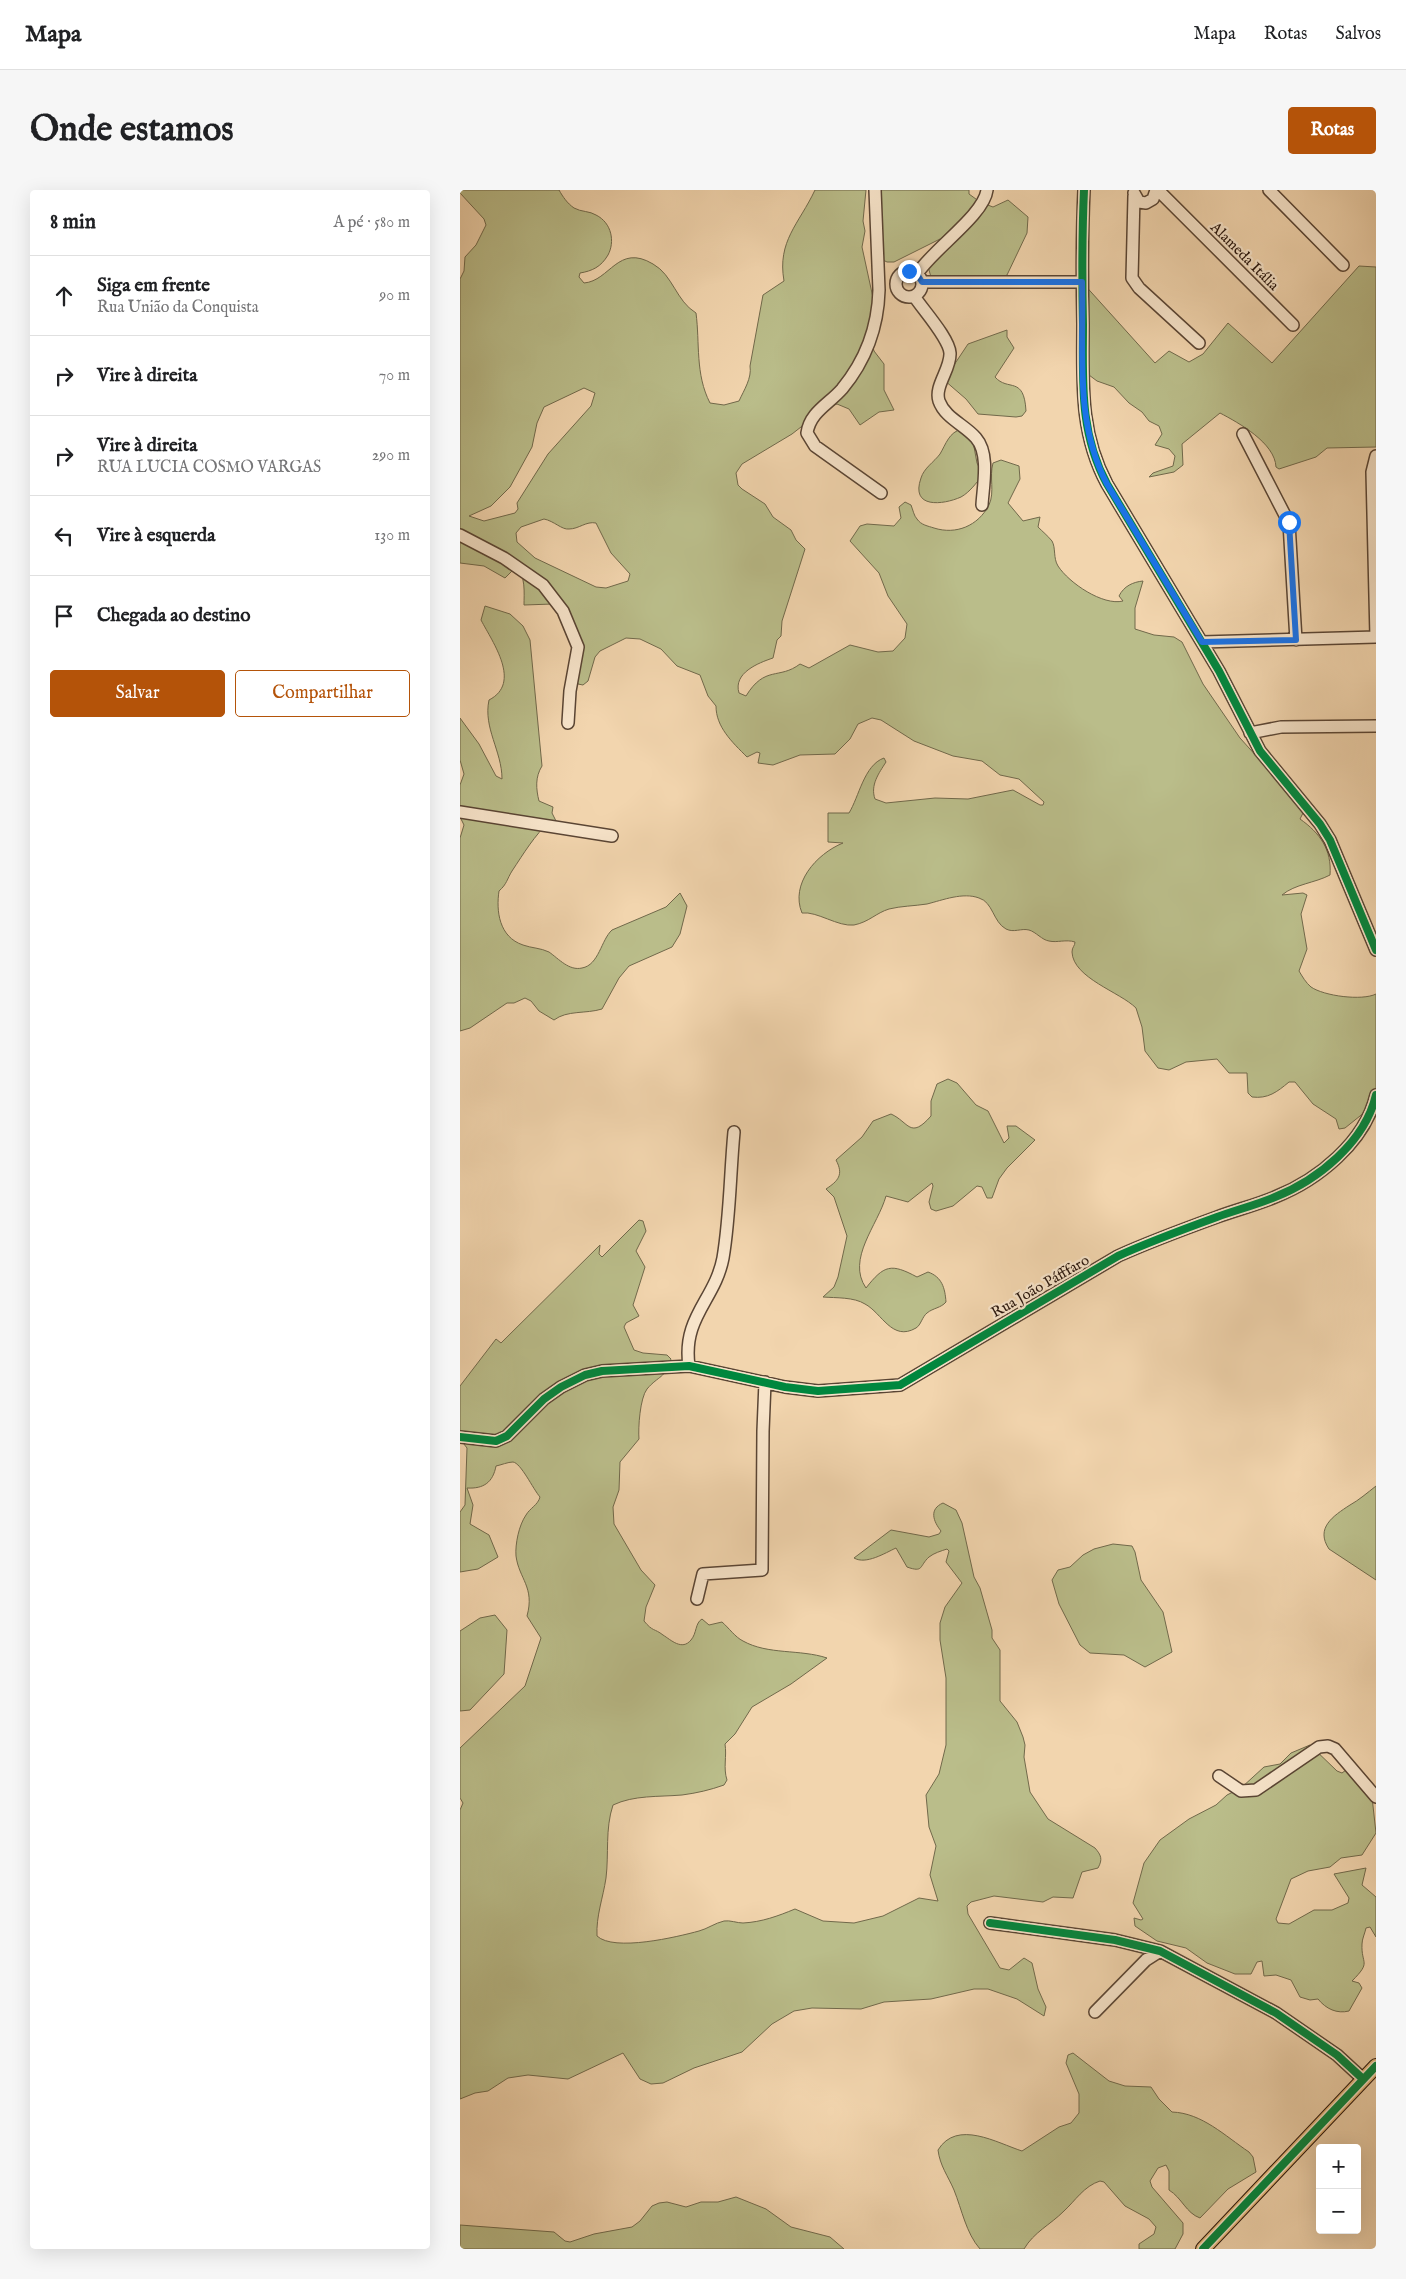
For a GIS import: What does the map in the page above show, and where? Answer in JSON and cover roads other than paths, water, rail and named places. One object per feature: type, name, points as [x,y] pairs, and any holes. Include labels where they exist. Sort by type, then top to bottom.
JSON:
[{"type":"main road","points":[[1203,2249],[1376,2066]]},
{"type":"street","points":[[875,190],[879,290],[876,322],[866,351],[842,389],[812,418],[807,433],[815,446],[881,493]]},
{"type":"street","points":[[914,296],[920,290],[919,278],[931,255],[982,205],[987,190]]},
{"type":"street","points":[[1084,190],[1082,282],[1084,405],[1089,441],[1094,457],[1107,484],[1202,642],[1260,751],[1320,824],[1330,840],[1376,950]]},
{"type":"street","points":[[1270,190],[1343,265]]},
{"type":"street","points":[[1134,193],[1131,273],[1134,282],[1200,342]]},
{"type":"street","name":"Alameda Itália","points":[[1134,193],[1139,202],[1153,196],[1176,208],[1292,325]]},
{"type":"street","points":[[1134,228],[1153,196]]},
{"type":"street","points":[[982,505],[984,465],[981,446],[976,438],[947,414],[937,394],[950,361],[948,347],[914,296],[901,294],[897,286],[898,278],[904,272],[919,278],[1082,282]]},
{"type":"street","points":[[879,290],[897,286]]},
{"type":"street","points":[[1243,434],[1289,522],[1296,640]]},
{"type":"street","points":[[1202,642],[1376,637],[1372,472],[1376,456]]},
{"type":"street","points":[[460,535],[504,558],[543,585],[563,611],[578,647],[570,692],[568,723]]},
{"type":"street","points":[[1250,733],[1281,727],[1376,726]]},
{"type":"street","points":[[460,812],[612,836]]},
{"type":"street","name":"Rua João Páfffaro","points":[[460,1437],[496,1441],[507,1436],[544,1399],[561,1386],[585,1375],[602,1370],[676,1365],[689,1366],[818,1391],[900,1385],[1118,1256],[1154,1240],[1275,1197],[1306,1181],[1354,1139],[1370,1114],[1376,1095]]},
{"type":"street","points":[[689,1366],[687,1354],[690,1327],[723,1259],[734,1132]]},
{"type":"street","points":[[698,1599],[703,1574],[758,1572],[763,1568],[765,1382]]},
{"type":"street","points":[[1219,1776],[1241,1791],[1256,1790],[1319,1747],[1328,1746],[1334,1749],[1376,1797]]},
{"type":"street","points":[[990,1923],[1115,1940],[1160,1952],[1276,2013],[1337,2055],[1363,2079]]},
{"type":"street","points":[[1095,2012],[1146,1960],[1160,1952]]}]
